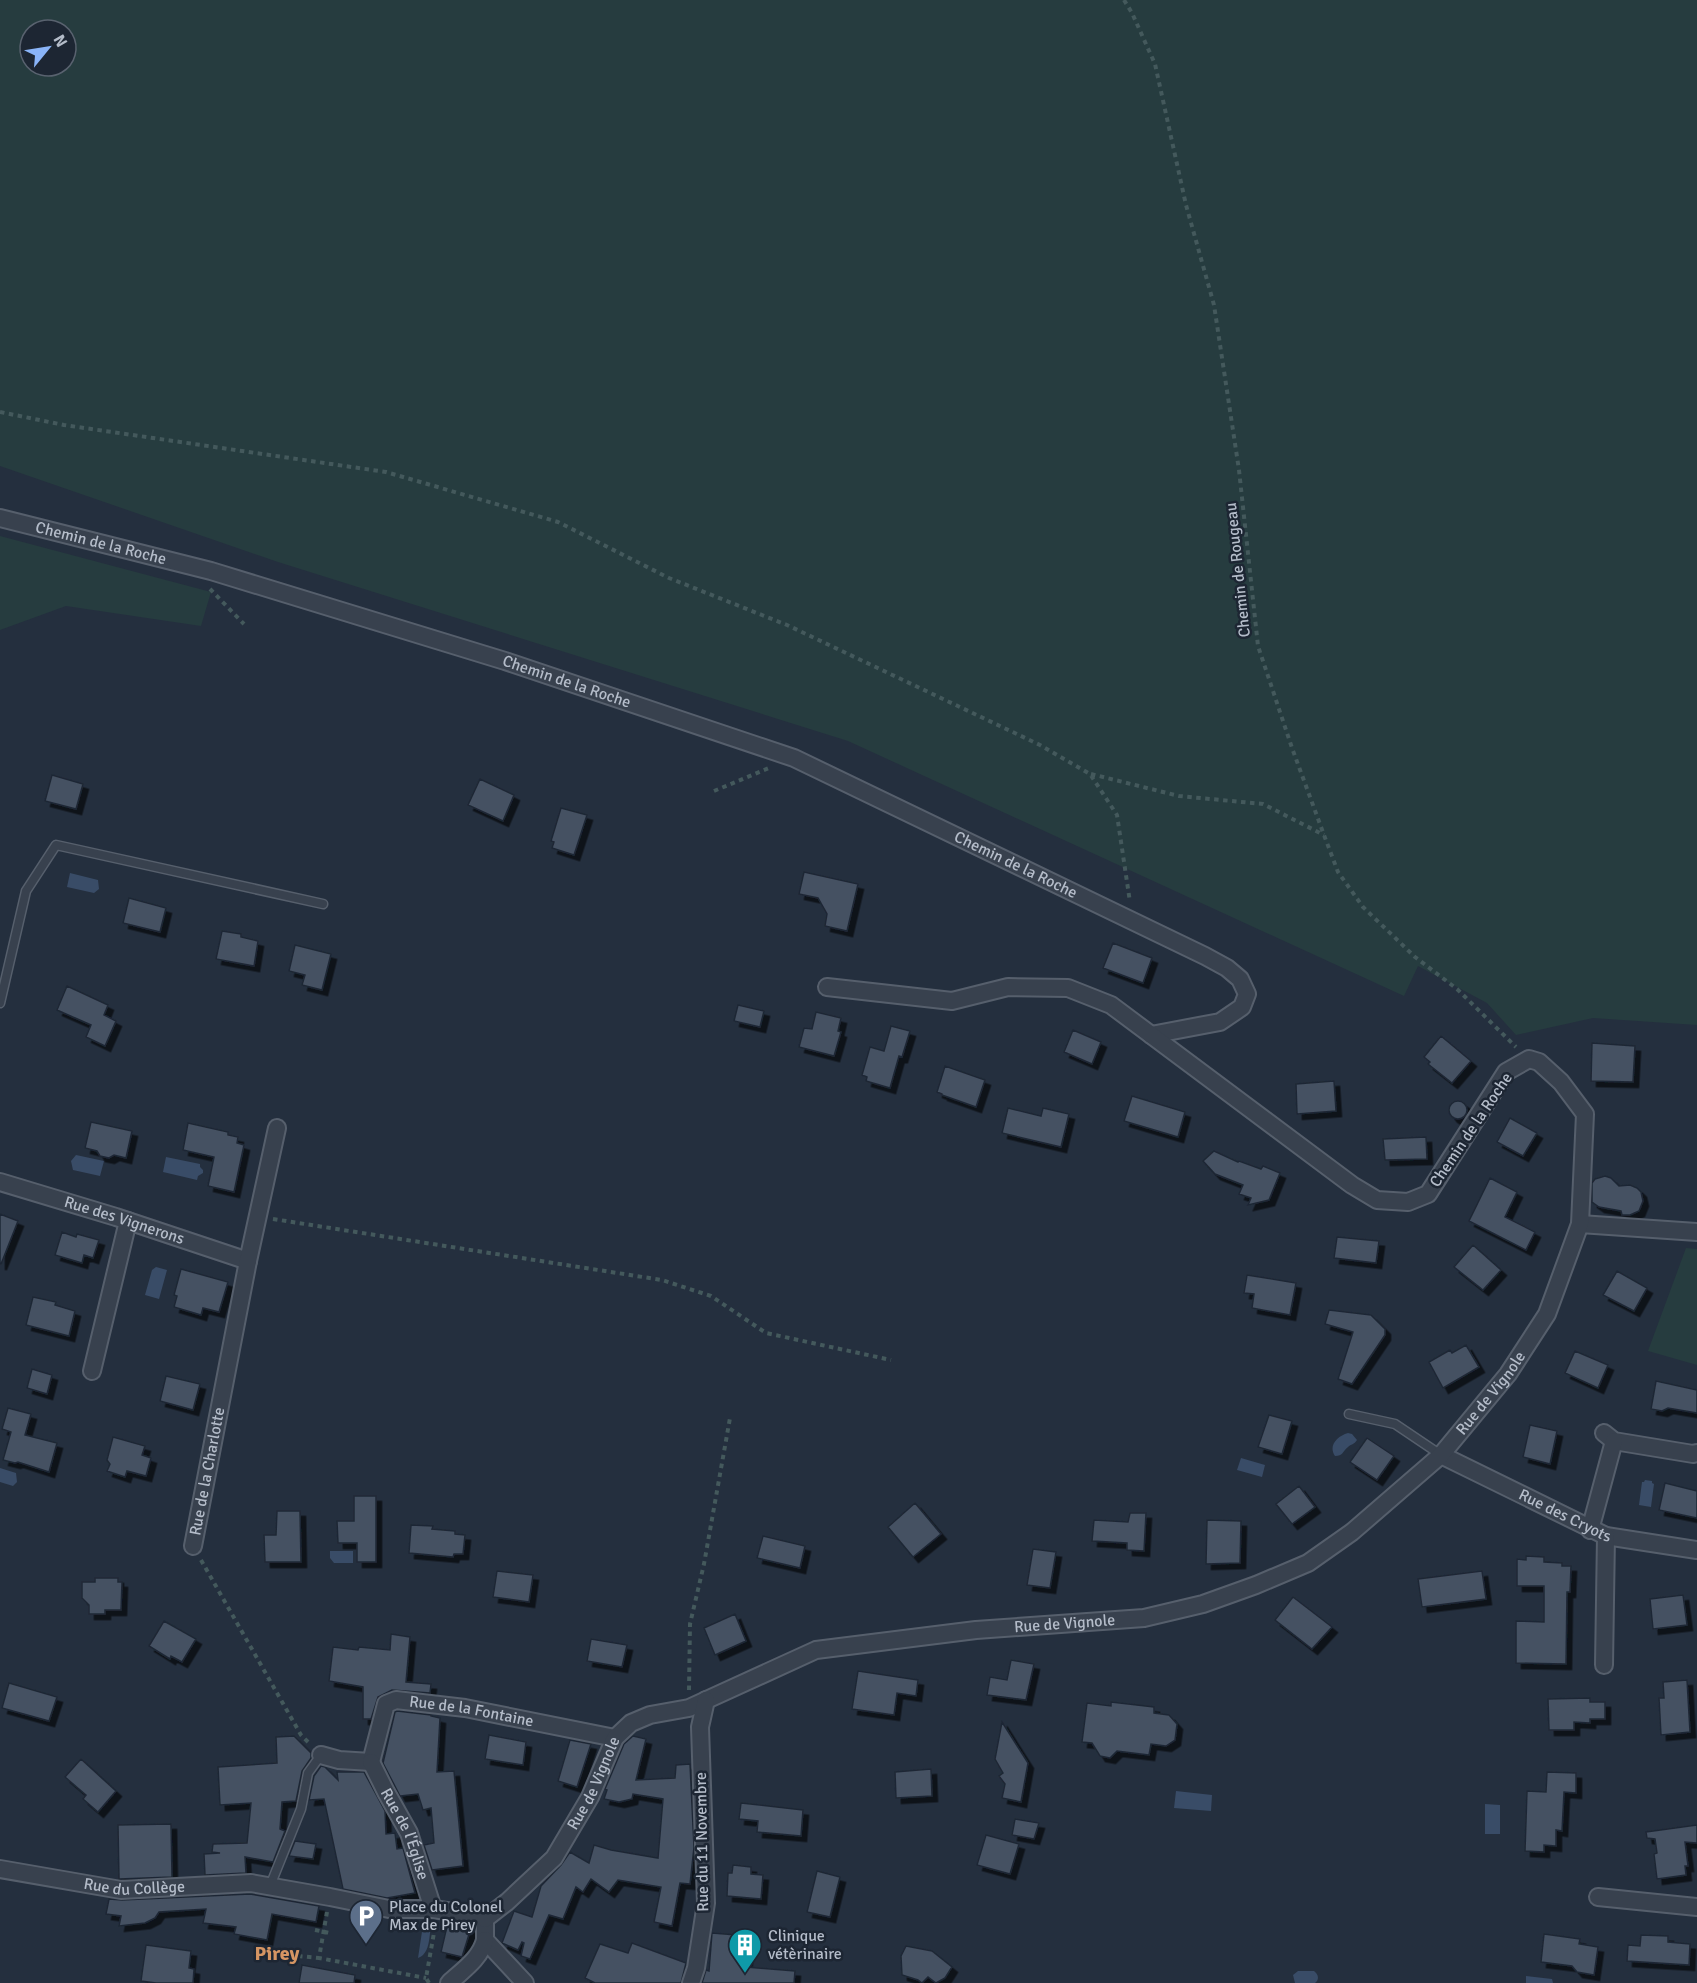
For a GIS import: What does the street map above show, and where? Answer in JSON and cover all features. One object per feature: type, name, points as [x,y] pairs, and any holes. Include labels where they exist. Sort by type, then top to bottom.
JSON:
[{"type":"street","name":"Chemin de la Roche","points":[[0,518],[187,565],[505,661],[794,758],[1133,920],[1227,968],[1240,979],[1247,993],[1242,1007],[1220,1022],[1150,1035]]},
{"type":"street","points":[[827,987],[952,1001],[1008,987],[1068,988],[1111,1005],[1150,1035]]},
{"type":"street","name":"Chemin de la Roche","points":[[1150,1035],[1352,1185],[1377,1200],[1398,1202],[1408,1202],[1428,1194],[1506,1072],[1529,1059],[1539,1062],[1562,1082],[1585,1114],[1580,1224]]},
{"type":"street","name":"Rue de la Charlotte","points":[[194,1546],[248,1261],[277,1128]]},
{"type":"street","name":"Rue des Vignerons","points":[[0,1182],[248,1261]]},
{"type":"street","points":[[92,1371],[128,1221]]},
{"type":"street","points":[[1580,1224],[1697,1232]]},
{"type":"street","name":"Rue de Vignole","points":[[485,1919],[507,1902],[554,1857],[590,1797],[615,1738],[631,1723],[650,1715],[689,1708],[816,1650],[976,1630],[1144,1618],[1203,1604],[1308,1563],[1352,1532],[1441,1455],[1508,1374],[1547,1314],[1580,1224]]},
{"type":"street","points":[[1590,1530],[1609,1437],[1697,1453]]},
{"type":"street","name":"Rue des Cryots","points":[[1441,1455],[1606,1536],[1697,1550]]},
{"type":"street","points":[[1604,1665],[1606,1536]]},
{"type":"street","name":"Rue de la Fontaine","points":[[372,1762],[386,1704],[396,1700],[465,1708],[615,1738]]},
{"type":"street","name":"Rue du 11 Novembre","points":[[691,1983],[696,1968],[706,1903],[700,1727],[706,1700]]},
{"type":"street","points":[[321,1755],[339,1760],[372,1762]]},
{"type":"street","name":"Rue de l'Église","points":[[372,1762],[409,1833],[433,1909]]},
{"type":"street","name":"Rue du Collège","points":[[0,1869],[121,1890],[251,1883],[270,1886]]},
{"type":"street","points":[[270,1886],[389,1909],[433,1909],[485,1919],[486,1940],[482,1950],[449,1983]]},
{"type":"street","points":[[1598,1897],[1697,1907]]},
{"type":"street","points":[[486,1940],[525,1983]]},
{"type":"lane","points":[[0,1003],[26,891],[56,844],[323,904]]},
{"type":"lane","points":[[1349,1414],[1395,1424],[1441,1455]]},
{"type":"lane","points":[[270,1886],[301,1809],[308,1773],[321,1755]]},
{"type":"path","name":"Chemin de Rougeau","points":[[1124,0],[1132,12],[1155,63],[1186,205],[1214,305],[1239,470],[1258,646],[1292,748],[1338,872],[1362,907],[1414,957],[1457,989],[1529,1059]]},
{"type":"path","points":[[0,412],[76,426],[386,472],[558,522],[669,578],[787,625],[1040,745],[1090,774],[1179,796],[1263,804],[1324,835]]},
{"type":"path","points":[[187,565],[244,624]]},
{"type":"path","points":[[714,791],[794,758]]},
{"type":"path","points":[[1090,774],[1117,815],[1133,920]]},
{"type":"path","points":[[258,1216],[662,1280],[711,1296],[766,1334],[891,1360]]},
{"type":"path","points":[[689,1708],[690,1624],[704,1564],[730,1418]]},
{"type":"path","name":"Rue de la Charlotte","points":[[194,1546],[301,1735],[321,1755]]},
{"type":"path","points":[[319,1958],[330,1896]]},
{"type":"path","points":[[429,1983],[426,1978],[436,1923],[433,1909]]},
{"type":"path","points":[[315,1930],[330,1933]]},
{"type":"path","points":[[298,1956],[426,1978]]},
{"type":"green space","points":[[0,0],[1697,0],[1697,1025],[1593,1018],[1516,1035],[1487,1003],[1418,966],[1404,996],[848,741],[278,562],[0,466]]},
{"type":"green space","points":[[0,536],[211,592],[201,626],[66,606],[0,630]]},
{"type":"green space","points":[[1686,1248],[1697,1249],[1697,1365],[1648,1351]]},
{"type":"water","points":[[70,873],[98,880],[99,889],[94,893],[67,887]]},
{"type":"water","points":[[76,1155],[104,1161],[100,1176],[73,1170],[71,1161]]},
{"type":"water","points":[[166,1157],[200,1164],[203,1173],[198,1176],[197,1180],[163,1172]]},
{"type":"water","points":[[156,1267],[167,1270],[159,1299],[145,1295],[152,1270]]},
{"type":"water","points":[[1348,1433],[1357,1440],[1341,1454],[1335,1456],[1333,1445],[1340,1436]]},
{"type":"water","points":[[1241,1458],[1265,1465],[1262,1477],[1237,1470]]},
{"type":"water","points":[[0,1468],[16,1473],[17,1482],[13,1486],[0,1482]]},
{"type":"water","points":[[1652,1481],[1654,1484],[1651,1507],[1639,1505],[1642,1482]]},
{"type":"water","points":[[330,1551],[353,1551],[353,1563],[334,1563],[330,1558]]},
{"type":"water","points":[[1176,1791],[1212,1795],[1211,1811],[1174,1808]]},
{"type":"water","points":[[1485,1804],[1500,1805],[1500,1834],[1485,1834]]},
{"type":"water","points":[[423,1925],[431,1926],[429,1940],[425,1953],[418,1958]]},
{"type":"water","points":[[1298,1971],[1314,1971],[1318,1980],[1315,1983],[1295,1983],[1293,1975]]},
{"type":"water","points":[[1526,1976],[1552,1979],[1553,1983],[1526,1983]]},
{"type":"building","points":[[52,775],[83,784],[76,809],[45,801]]},
{"type":"building","points":[[480,779],[514,795],[503,821],[468,805]]},
{"type":"building","points":[[561,808],[587,815],[574,855],[552,848],[554,842],[551,841]]},
{"type":"building","points":[[804,872],[858,884],[847,931],[825,926],[827,914],[818,898],[799,894]]},
{"type":"building","points":[[129,898],[166,908],[160,932],[123,923]]},
{"type":"building","points":[[222,931],[241,934],[241,937],[258,941],[254,966],[216,959]]},
{"type":"building","points":[[1113,943],[1152,958],[1143,983],[1103,968]]},
{"type":"building","points":[[295,945],[331,954],[322,990],[302,985],[305,975],[289,971]]},
{"type":"building","points":[[67,986],[108,1005],[104,1015],[116,1021],[105,1046],[86,1037],[91,1025],[57,1010]]},
{"type":"building","points":[[738,1005],[764,1011],[760,1027],[734,1021]]},
{"type":"building","points":[[816,1012],[841,1018],[838,1031],[841,1032],[834,1056],[799,1047],[804,1028],[812,1029]]},
{"type":"building","points":[[891,1026],[910,1031],[902,1057],[899,1056],[890,1088],[866,1081],[867,1077],[862,1075],[870,1047],[884,1051]]},
{"type":"building","points":[[1073,1030],[1101,1042],[1092,1064],[1064,1052]]},
{"type":"building","points":[[1441,1036],[1471,1061],[1452,1083],[1428,1064],[1430,1062],[1424,1057]]},
{"type":"building","points":[[1592,1043],[1635,1046],[1633,1082],[1591,1081]]},
{"type":"building","points":[[945,1066],[985,1080],[976,1107],[937,1092]]},
{"type":"building","points":[[1334,1081],[1336,1111],[1297,1114],[1296,1084]]},
{"type":"building","points":[[1132,1096],[1185,1112],[1178,1137],[1124,1121]]},
{"type":"building","points":[[1458,1101],[1464,1104],[1467,1110],[1464,1116],[1458,1119],[1452,1116],[1449,1110],[1452,1104]]},
{"type":"building","points":[[1008,1108],[1041,1116],[1043,1108],[1069,1114],[1061,1147],[1002,1133]]},
{"type":"building","points":[[1510,1118],[1537,1133],[1523,1156],[1497,1142]]},
{"type":"building","points":[[91,1122],[132,1131],[126,1158],[114,1155],[109,1158],[100,1156],[97,1151],[85,1148]]},
{"type":"building","points":[[188,1123],[228,1132],[228,1135],[238,1137],[237,1143],[244,1145],[234,1192],[208,1186],[214,1157],[183,1150]]},
{"type":"building","points":[[1426,1137],[1427,1159],[1385,1160],[1383,1139]]},
{"type":"building","points":[[1214,1151],[1238,1162],[1261,1169],[1263,1166],[1280,1173],[1269,1200],[1248,1205],[1251,1198],[1239,1194],[1243,1185],[1215,1174],[1203,1161]]},
{"type":"building","points":[[1605,1176],[1611,1178],[1619,1186],[1630,1185],[1641,1192],[1643,1201],[1639,1211],[1630,1215],[1622,1215],[1621,1211],[1599,1207],[1592,1202],[1592,1183],[1595,1179]]},
{"type":"building","points":[[1490,1178],[1517,1192],[1505,1217],[1535,1232],[1526,1250],[1469,1221]]},
{"type":"building","points":[[0,1214],[18,1221],[1,1264],[0,1264]]},
{"type":"building","points":[[62,1232],[76,1237],[77,1234],[99,1240],[93,1258],[84,1255],[82,1263],[55,1255]]},
{"type":"building","points":[[1337,1237],[1379,1241],[1376,1263],[1334,1258]]},
{"type":"building","points":[[1473,1245],[1501,1270],[1483,1290],[1454,1267]]},
{"type":"building","points":[[181,1269],[228,1282],[219,1312],[203,1308],[201,1315],[174,1307],[177,1296],[174,1295]]},
{"type":"building","points":[[1617,1271],[1647,1288],[1634,1311],[1603,1295]]},
{"type":"building","points":[[1247,1275],[1296,1283],[1290,1315],[1252,1308],[1254,1294],[1244,1293]]},
{"type":"building","points":[[33,1297],[56,1302],[55,1305],[75,1311],[69,1336],[26,1325]]},
{"type":"building","points":[[1329,1310],[1371,1315],[1385,1329],[1385,1335],[1352,1384],[1338,1379],[1353,1332],[1325,1324]]},
{"type":"building","points":[[1466,1345],[1479,1367],[1443,1388],[1429,1362],[1450,1350],[1452,1353]]},
{"type":"building","points":[[1575,1351],[1608,1365],[1598,1388],[1565,1373]]},
{"type":"building","points":[[32,1369],[52,1375],[47,1394],[27,1388]]},
{"type":"building","points":[[166,1376],[200,1384],[193,1410],[160,1401]]},
{"type":"building","points":[[1656,1381],[1697,1390],[1697,1413],[1668,1408],[1662,1411],[1651,1409]]},
{"type":"building","points":[[8,1408],[31,1414],[25,1435],[57,1443],[49,1472],[18,1462],[3,1460],[11,1432],[2,1429]]},
{"type":"building","points":[[1269,1415],[1292,1421],[1282,1454],[1258,1447]]},
{"type":"building","points":[[1530,1425],[1557,1431],[1550,1464],[1523,1457]]},
{"type":"building","points":[[113,1437],[145,1446],[142,1455],[151,1458],[146,1476],[127,1471],[125,1477],[107,1471],[110,1464],[107,1460]]},
{"type":"building","points":[[1367,1438],[1394,1456],[1377,1480],[1350,1462]]},
{"type":"building","points":[[1665,1483],[1697,1491],[1697,1518],[1659,1510]]},
{"type":"building","points":[[1299,1486],[1315,1507],[1292,1524],[1276,1504]]},
{"type":"building","points":[[354,1496],[376,1496],[376,1562],[357,1562],[357,1543],[338,1543],[337,1521],[354,1521]]},
{"type":"building","points":[[915,1503],[941,1534],[913,1557],[888,1527]]},
{"type":"building","points":[[277,1511],[300,1511],[301,1562],[265,1562],[264,1535],[276,1535]]},
{"type":"building","points":[[1130,1513],[1146,1513],[1144,1551],[1127,1550],[1127,1543],[1092,1541],[1094,1520],[1128,1522]]},
{"type":"building","points":[[1207,1520],[1241,1521],[1240,1563],[1206,1564]]},
{"type":"building","points":[[411,1525],[433,1526],[432,1529],[455,1531],[455,1534],[465,1535],[463,1554],[454,1554],[453,1557],[409,1553]]},
{"type":"building","points":[[763,1536],[805,1546],[800,1568],[757,1558]]},
{"type":"building","points":[[1033,1549],[1056,1552],[1050,1588],[1027,1585]]},
{"type":"building","points":[[1526,1556],[1544,1557],[1544,1562],[1571,1566],[1570,1592],[1567,1592],[1566,1664],[1516,1663],[1516,1621],[1544,1622],[1544,1586],[1517,1586],[1517,1559],[1526,1560]]},
{"type":"building","points":[[497,1571],[533,1575],[529,1602],[493,1597]]},
{"type":"building","points":[[1482,1571],[1486,1599],[1422,1607],[1418,1579]]},
{"type":"building","points":[[95,1578],[118,1578],[118,1582],[122,1582],[121,1610],[105,1610],[105,1614],[89,1614],[89,1605],[82,1598],[82,1582],[95,1582]]},
{"type":"building","points":[[1683,1595],[1687,1625],[1653,1629],[1650,1599]]},
{"type":"building","points":[[1293,1597],[1332,1627],[1312,1649],[1275,1620]]},
{"type":"building","points":[[735,1614],[746,1641],[715,1655],[704,1628]]},
{"type":"building","points":[[164,1621],[196,1639],[182,1662],[171,1656],[170,1659],[149,1646]]},
{"type":"building","points":[[391,1634],[410,1637],[406,1682],[431,1684],[430,1693],[392,1690],[378,1697],[371,1719],[363,1719],[363,1687],[329,1681],[333,1647],[390,1650]]},
{"type":"building","points":[[591,1639],[627,1645],[622,1667],[587,1661]]},
{"type":"building","points":[[1011,1660],[1034,1664],[1026,1700],[987,1695],[990,1677],[1007,1680]]},
{"type":"building","points":[[858,1671],[918,1680],[916,1696],[897,1693],[894,1715],[852,1709]]},
{"type":"building","points":[[1687,1680],[1690,1732],[1661,1735],[1659,1698],[1664,1698],[1663,1682]]},
{"type":"building","points":[[9,1683],[57,1697],[49,1721],[2,1708]]},
{"type":"building","points":[[1590,1698],[1590,1702],[1605,1702],[1605,1719],[1590,1719],[1590,1723],[1574,1722],[1574,1730],[1549,1730],[1548,1699]]},
{"type":"building","points":[[1111,1702],[1154,1707],[1154,1713],[1169,1715],[1177,1724],[1175,1740],[1166,1746],[1151,1744],[1149,1755],[1117,1751],[1110,1758],[1100,1756],[1092,1743],[1082,1742],[1087,1703],[1111,1706]]},
{"type":"building","points":[[397,1711],[440,1718],[437,1772],[454,1771],[463,1866],[432,1870],[424,1845],[434,1843],[431,1808],[423,1810],[418,1794],[400,1796],[383,1763]]},
{"type":"building","points":[[1002,1722],[1028,1763],[1021,1802],[1002,1798],[1005,1784],[999,1776],[1003,1773],[995,1759]]},
{"type":"building","points":[[489,1735],[526,1742],[523,1765],[485,1759]]},
{"type":"building","points":[[294,1736],[311,1753],[311,1758],[302,1771],[296,1801],[282,1802],[280,1829],[285,1831],[273,1862],[245,1857],[246,1873],[205,1875],[204,1854],[220,1853],[212,1852],[213,1844],[247,1843],[251,1803],[220,1805],[218,1767],[277,1763],[276,1737]]},
{"type":"building","points":[[633,1736],[646,1739],[636,1780],[675,1778],[676,1765],[690,1764],[694,1847],[690,1884],[680,1883],[672,1926],[654,1922],[661,1887],[618,1880],[609,1892],[591,1879],[583,1892],[576,1887],[563,1919],[549,1915],[530,1959],[521,1956],[524,1943],[522,1942],[518,1950],[502,1943],[514,1911],[532,1917],[541,1886],[570,1852],[589,1863],[594,1845],[658,1858],[663,1799],[633,1794],[632,1799],[619,1802],[604,1799],[607,1790],[605,1789],[624,1744]]},
{"type":"building","points":[[570,1740],[591,1744],[577,1787],[558,1781]]},
{"type":"building","points":[[81,1759],[116,1791],[98,1812],[83,1799],[86,1795],[65,1777]]},
{"type":"building","points":[[321,1766],[338,1780],[337,1772],[364,1772],[385,1811],[386,1834],[395,1833],[397,1849],[403,1848],[415,1893],[387,1898],[343,1889],[324,1799],[309,1800],[314,1776]]},
{"type":"building","points":[[931,1769],[932,1796],[896,1798],[895,1772]]},
{"type":"building","points":[[1547,1772],[1576,1773],[1576,1793],[1564,1792],[1562,1831],[1556,1830],[1556,1846],[1544,1845],[1544,1852],[1525,1851],[1527,1791],[1546,1792]]},
{"type":"building","points":[[741,1803],[803,1810],[801,1836],[757,1832],[758,1821],[739,1819]]},
{"type":"building","points":[[1015,1819],[1039,1823],[1034,1839],[1012,1835]]},
{"type":"building","points":[[171,1824],[172,1877],[119,1879],[118,1825]]},
{"type":"building","points":[[1697,1825],[1697,1843],[1685,1842],[1688,1866],[1685,1866],[1686,1875],[1657,1879],[1655,1839],[1647,1838],[1646,1832]]},
{"type":"building","points":[[986,1835],[1019,1844],[1010,1874],[977,1865]]},
{"type":"building","points":[[295,1841],[316,1844],[313,1859],[289,1856]]},
{"type":"building","points":[[733,1865],[751,1867],[751,1874],[763,1875],[761,1899],[727,1896],[728,1873],[732,1873]]},
{"type":"building","points":[[817,1871],[840,1877],[830,1917],[807,1912]]},
{"type":"building","points":[[250,1894],[319,1906],[316,1922],[272,1914],[267,1940],[234,1934],[236,1927],[203,1923],[206,1909],[159,1912],[155,1918],[145,1923],[119,1926],[121,1916],[106,1914],[109,1899]]},
{"type":"building","points":[[448,1922],[471,1928],[462,1957],[441,1952]]},
{"type":"building","points":[[712,1933],[749,1936],[746,1967],[795,1971],[794,1983],[702,1983],[706,1970],[709,1971]]},
{"type":"building","points":[[1544,1934],[1580,1939],[1579,1944],[1598,1947],[1594,1975],[1577,1972],[1572,1966],[1541,1962]]},
{"type":"building","points":[[1641,1935],[1668,1936],[1668,1942],[1690,1944],[1689,1965],[1627,1961],[1628,1945],[1640,1946]]},
{"type":"building","points":[[632,1943],[686,1963],[681,1983],[595,1983],[585,1978],[600,1944],[628,1953]]},
{"type":"building","points":[[146,1945],[191,1951],[189,1968],[194,1969],[193,1983],[141,1981]]},
{"type":"building","points":[[906,1946],[932,1951],[952,1967],[945,1978],[936,1983],[928,1977],[922,1983],[902,1975],[901,1956]]},
{"type":"building","points":[[302,1965],[355,1975],[354,1983],[299,1983]]},
{"type":"place","name":"Place du Colonel Max de Pirey","points":[[366,1945]]},
{"type":"place","name":"Clinique vétèrinaire","points":[[745,1974]]},
{"type":"district","name":"Pirey","points":[[277,1953]]}]
